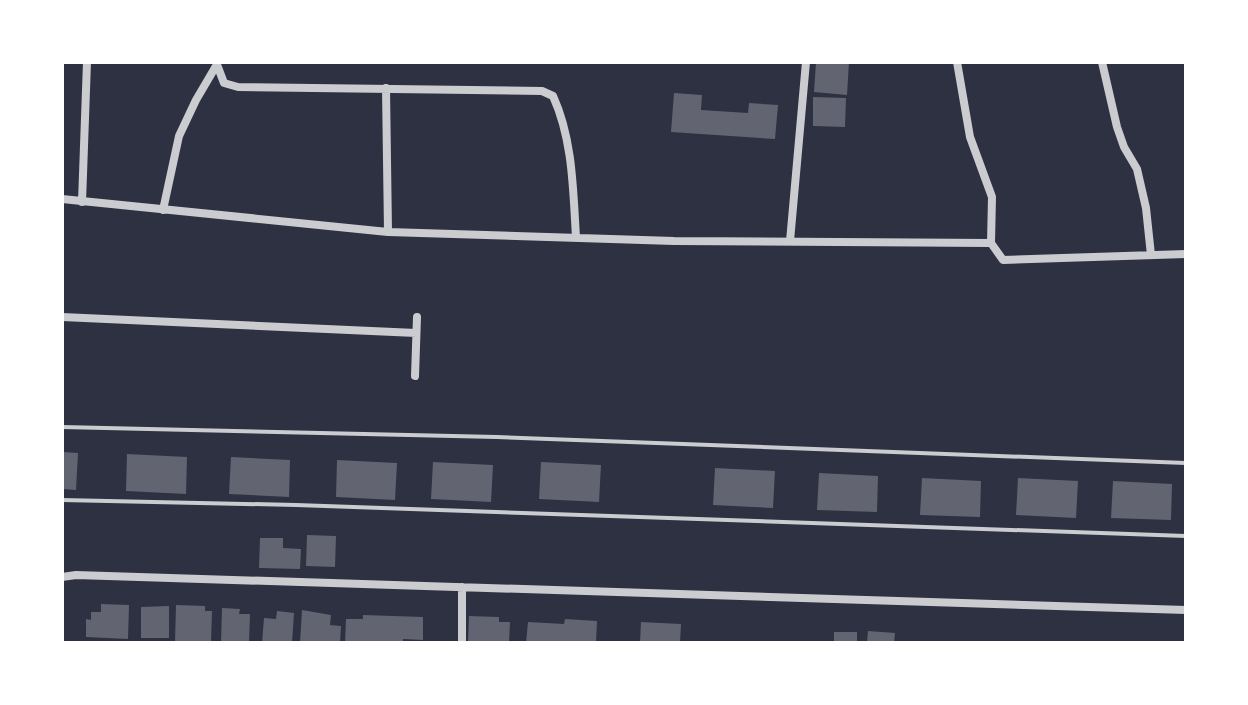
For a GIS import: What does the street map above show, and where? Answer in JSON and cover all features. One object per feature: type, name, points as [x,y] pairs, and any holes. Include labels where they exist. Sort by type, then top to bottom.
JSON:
[{"type":"street","points":[[82,202],[87,62]]},
{"type":"street","points":[[790,241],[806,62]]},
{"type":"street","points":[[957,62],[970,137],[992,197],[991,243],[1003,260],[1186,254]]},
{"type":"street","points":[[1102,62],[1121,137],[1137,169],[1146,208],[1151,255]]},
{"type":"street","points":[[163,210],[179,136],[216,64]]},
{"type":"street","points":[[216,64],[224,83],[238,87],[542,91],[553,96],[560,113],[573,175],[576,237]]},
{"type":"street","points":[[386,88],[388,232]]},
{"type":"street","points":[[62,199],[388,232],[991,243]]},
{"type":"street","points":[[62,317],[416,333]]},
{"type":"street","points":[[415,376],[417,317]]},
{"type":"street","points":[[62,577],[76,575],[1186,610]]},
{"type":"street","points":[[462,587],[462,643]]},
{"type":"lane","points":[[62,427],[497,437],[1186,463]]},
{"type":"lane","points":[[62,500],[296,505],[1186,536]]},
{"type":"building","points":[[816,62],[849,62],[847,95],[814,92]]},
{"type":"building","points":[[674,93],[702,95],[701,110],[748,113],[749,103],[778,105],[775,139],[671,132]]},
{"type":"building","points":[[813,97],[846,98],[845,127],[813,126]]},
{"type":"building","points":[[62,452],[78,453],[76,490],[62,489]]},
{"type":"building","points":[[127,454],[187,457],[186,494],[126,491]]},
{"type":"building","points":[[231,457],[290,460],[289,497],[229,494]]},
{"type":"building","points":[[337,460],[397,463],[395,500],[336,497]]},
{"type":"building","points":[[433,462],[493,465],[491,502],[431,499]]},
{"type":"building","points":[[541,462],[601,465],[599,502],[539,499]]},
{"type":"building","points":[[715,468],[775,471],[773,508],[713,505]]},
{"type":"building","points":[[819,473],[878,476],[877,512],[817,510]]},
{"type":"building","points":[[922,478],[981,481],[980,517],[920,515]]},
{"type":"building","points":[[1018,478],[1078,481],[1076,518],[1016,515]]},
{"type":"building","points":[[1113,481],[1172,484],[1171,520],[1111,518]]},
{"type":"building","points":[[307,535],[336,536],[335,567],[306,566]]},
{"type":"building","points":[[260,538],[283,538],[283,548],[301,549],[300,569],[259,568]]},
{"type":"building","points":[[101,604],[129,605],[128,639],[86,637],[86,619],[91,620],[91,612],[101,612]]},
{"type":"building","points":[[176,605],[205,606],[205,611],[212,611],[211,643],[175,642]]},
{"type":"building","points":[[169,606],[169,638],[141,638],[141,607]]},
{"type":"building","points":[[222,608],[240,609],[239,614],[250,614],[249,643],[221,643]]},
{"type":"building","points":[[302,610],[331,615],[330,625],[341,626],[340,643],[300,643]]},
{"type":"building","points":[[277,611],[294,613],[292,643],[262,643],[264,618],[276,619]]},
{"type":"building","points":[[363,615],[423,617],[423,640],[345,643],[346,619],[363,619]]},
{"type":"building","points":[[469,616],[499,617],[499,622],[510,622],[509,643],[468,643]]},
{"type":"building","points":[[565,619],[597,621],[596,643],[526,643],[528,622],[564,624]]},
{"type":"building","points":[[641,622],[681,624],[680,643],[640,643]]},
{"type":"building","points":[[868,631],[895,633],[894,643],[867,643]]},
{"type":"building","points":[[834,632],[857,632],[857,643],[834,643]]}]
